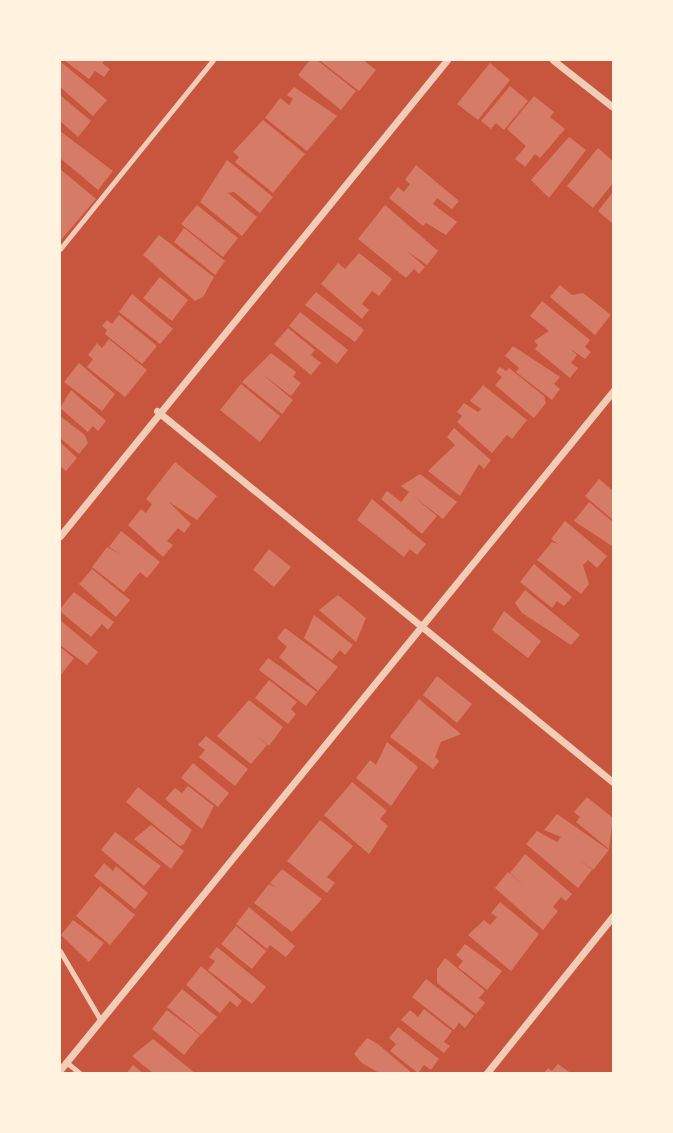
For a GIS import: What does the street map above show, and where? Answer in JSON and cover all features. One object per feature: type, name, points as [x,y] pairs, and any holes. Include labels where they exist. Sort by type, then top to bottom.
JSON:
[{"type":"street","points":[[60,536],[157,411],[447,60]]},
{"type":"street","points":[[553,60],[614,108]]},
{"type":"street","points":[[60,1070],[614,390]]},
{"type":"street","points":[[157,411],[614,783]]},
{"type":"street","points":[[486,1073],[614,915]]},
{"type":"lane","points":[[60,249],[213,60]]},
{"type":"lane","points":[[60,951],[101,1021]]},
{"type":"lane","points":[[66,1062],[80,1073]]},
{"type":"building","points":[[64,60],[105,60],[102,63],[110,69],[104,77],[95,71],[89,79]]},
{"type":"building","points":[[310,60],[317,60],[356,91],[341,110],[298,75]]},
{"type":"building","points":[[319,60],[363,60],[376,70],[359,91]]},
{"type":"building","points":[[61,62],[107,100],[93,116],[60,87]]},
{"type":"building","points":[[490,63],[510,80],[478,120],[457,104]]},
{"type":"building","points":[[510,86],[528,101],[504,130],[496,123],[491,129],[481,121]]},
{"type":"building","points":[[294,87],[337,116],[307,151],[265,118],[280,98],[289,105],[293,99],[287,95]]},
{"type":"building","points":[[60,95],[91,121],[78,137],[60,121]]},
{"type":"building","points":[[534,96],[554,112],[550,117],[565,129],[540,158],[535,154],[525,167],[515,159],[526,146],[507,129]]},
{"type":"building","points":[[263,120],[305,154],[273,193],[235,162],[239,157],[233,152]]},
{"type":"building","points":[[60,131],[113,171],[98,190],[60,158]]},
{"type":"building","points":[[569,137],[586,150],[549,198],[531,180]]},
{"type":"building","points":[[598,148],[613,161],[613,183],[593,208],[567,186]]},
{"type":"building","points":[[227,160],[273,197],[260,213],[234,192],[228,193],[257,217],[242,236],[200,202]]},
{"type":"building","points":[[416,165],[459,201],[452,209],[437,198],[433,204],[457,222],[446,235],[426,223],[423,226],[389,198],[398,187],[404,192],[410,184],[405,180]]},
{"type":"building","points":[[60,169],[96,199],[60,241]]},
{"type":"building","points":[[613,192],[613,224],[598,211]]},
{"type":"building","points":[[197,205],[238,238],[223,257],[181,224]]},
{"type":"building","points":[[385,205],[438,251],[427,265],[407,251],[425,267],[419,274],[414,269],[406,278],[358,239]]},
{"type":"building","points":[[184,228],[225,261],[215,275],[174,242]]},
{"type":"building","points":[[159,235],[214,277],[203,297],[195,301],[143,255]]},
{"type":"building","points":[[359,253],[392,279],[379,296],[372,291],[362,304],[369,310],[362,319],[321,284],[338,263],[345,269]]},
{"type":"building","points":[[160,277],[188,300],[172,321],[143,298]]},
{"type":"building","points":[[560,285],[572,295],[583,293],[611,315],[595,335],[550,297]]},
{"type":"building","points":[[316,292],[364,330],[355,342],[305,305]]},
{"type":"building","points":[[132,294],[173,329],[160,344],[119,312]]},
{"type":"building","points":[[542,301],[590,340],[585,347],[591,352],[585,359],[569,348],[577,355],[571,363],[578,368],[570,378],[535,349],[538,345],[534,341],[549,331],[530,316]]},
{"type":"building","points":[[300,312],[348,350],[337,364],[289,326]]},
{"type":"building","points":[[119,315],[157,346],[142,364],[105,334],[107,330],[102,326],[107,320],[112,324]]},
{"type":"building","points":[[288,328],[315,350],[311,355],[321,363],[311,375],[274,344]]},
{"type":"building","points":[[109,339],[147,370],[125,397],[87,367],[93,359],[88,355],[97,343],[102,348]]},
{"type":"building","points":[[513,346],[560,377],[554,384],[560,389],[552,400],[516,372],[519,368],[505,356]]},
{"type":"building","points":[[271,353],[296,372],[293,377],[301,383],[291,396],[261,373],[293,400],[282,414],[242,382]]},
{"type":"building","points":[[79,363],[115,394],[102,411],[64,382]]},
{"type":"building","points":[[500,367],[506,371],[509,368],[544,396],[546,403],[534,418],[495,385],[502,377],[496,372]]},
{"type":"building","points":[[241,384],[280,416],[260,442],[220,410]]},
{"type":"building","points":[[483,385],[527,420],[512,439],[507,435],[492,453],[457,422],[462,416],[457,412],[464,403],[478,412],[481,409],[470,401]]},
{"type":"building","points":[[71,390],[106,421],[98,431],[93,426],[88,432],[60,408]]},
{"type":"building","points":[[60,416],[85,435],[88,443],[79,454],[60,438]]},
{"type":"building","points":[[454,428],[491,460],[484,469],[479,464],[460,496],[428,471],[455,445],[447,437]]},
{"type":"building","points":[[60,442],[77,458],[66,471],[60,466]]},
{"type":"building","points":[[175,462],[217,496],[197,520],[169,502],[191,524],[184,533],[178,528],[167,541],[173,545],[163,557],[128,525],[141,509],[146,513],[152,504],[146,499]]},
{"type":"building","points":[[420,474],[457,502],[443,519],[412,495],[437,516],[422,534],[381,499],[387,491],[401,502],[409,492],[401,486]]},
{"type":"building","points":[[599,479],[613,491],[613,520],[585,496]]},
{"type":"building","points":[[372,499],[426,544],[417,555],[410,549],[404,557],[357,520]]},
{"type":"building","points":[[589,502],[613,522],[612,546],[574,521]]},
{"type":"building","points":[[565,521],[607,556],[597,568],[588,560],[583,565],[589,584],[581,594],[537,560],[552,542],[558,544],[551,539]]},
{"type":"building","points":[[121,531],[160,562],[147,578],[140,572],[124,592],[92,567],[107,547],[121,555],[109,547]]},
{"type":"building","points":[[269,549],[291,567],[274,587],[253,570]]},
{"type":"building","points":[[534,564],[572,597],[564,606],[557,601],[552,608],[520,582]]},
{"type":"building","points":[[92,569],[130,600],[116,617],[79,584]]},
{"type":"building","points":[[525,590],[580,635],[571,645],[522,613],[515,603]]},
{"type":"building","points":[[74,592],[114,622],[108,630],[102,624],[91,637],[63,614],[60,609]]},
{"type":"building","points":[[338,595],[366,618],[356,642],[319,610]]},
{"type":"building","points":[[504,611],[541,641],[528,658],[492,630]]},
{"type":"building","points":[[314,615],[353,645],[345,655],[340,650],[332,660],[304,638]]},
{"type":"building","points":[[60,620],[98,652],[87,665],[60,645]]},
{"type":"building","points":[[285,628],[338,667],[318,691],[279,657],[287,647],[277,638]]},
{"type":"building","points":[[60,647],[74,658],[60,676]]},
{"type":"building","points":[[268,658],[317,692],[306,706],[259,670]]},
{"type":"building","points":[[437,676],[472,704],[457,723],[423,695]]},
{"type":"building","points":[[269,680],[297,702],[291,709],[296,714],[288,724],[255,698]]},
{"type":"building","points":[[419,699],[461,734],[441,742],[435,757],[439,761],[433,769],[390,737]]},
{"type":"building","points":[[249,700],[283,727],[269,746],[255,734],[267,745],[251,764],[217,736]]},
{"type":"building","points":[[206,736],[248,769],[235,786],[199,757],[205,750],[198,745]]},
{"type":"building","points":[[387,742],[418,767],[391,806],[356,778],[370,760],[376,765]]},
{"type":"building","points":[[193,763],[229,793],[218,807],[181,778]]},
{"type":"building","points":[[352,782],[387,811],[380,819],[388,826],[369,854],[324,815]]},
{"type":"building","points":[[188,786],[214,806],[202,829],[165,799],[175,788],[182,793]]},
{"type":"building","points":[[138,787],[192,830],[184,844],[180,846],[126,802]]},
{"type":"building","points":[[587,797],[613,818],[609,849],[576,822],[580,817],[574,812]]},
{"type":"building","points":[[557,814],[609,850],[593,870],[579,859],[592,870],[578,888],[526,844],[537,831],[557,842],[561,837],[544,830]]},
{"type":"building","points":[[320,820],[353,846],[327,877],[335,883],[327,893],[287,861]]},
{"type":"building","points":[[151,825],[184,851],[171,869],[134,839]]},
{"type":"building","points":[[115,832],[161,866],[144,886],[101,850]]},
{"type":"building","points":[[525,854],[572,894],[566,901],[561,897],[553,907],[558,911],[543,930],[495,888],[508,872],[525,886],[510,873]]},
{"type":"building","points":[[104,863],[113,871],[116,866],[148,893],[135,909],[94,876]]},
{"type":"building","points":[[282,869],[322,899],[292,932],[254,903],[269,884],[277,888],[270,883]]},
{"type":"building","points":[[100,886],[135,915],[110,945],[76,916]]},
{"type":"building","points":[[500,902],[539,934],[511,971],[468,935],[484,920],[490,925],[497,917],[491,913]]},
{"type":"building","points":[[249,907],[295,946],[286,957],[270,945],[267,949],[236,924]]},
{"type":"building","points":[[73,920],[104,943],[89,962],[61,935]]},
{"type":"building","points":[[236,926],[266,951],[252,969],[221,944]]},
{"type":"building","points":[[465,944],[502,971],[487,990],[458,967],[463,961],[456,955]]},
{"type":"building","points":[[217,947],[266,987],[252,1004],[208,970],[215,961],[209,957]]},
{"type":"building","points":[[445,958],[485,991],[479,998],[485,1003],[476,1014],[437,983],[437,969]]},
{"type":"building","points":[[201,966],[242,1001],[237,1007],[230,1001],[220,1013],[186,985]]},
{"type":"building","points":[[426,979],[474,1016],[465,1028],[459,1023],[454,1030],[412,997]]},
{"type":"building","points":[[182,989],[217,1017],[201,1035],[167,1007]]},
{"type":"building","points":[[424,1009],[452,1031],[444,1042],[450,1046],[444,1053],[401,1020],[410,1010],[418,1017]]},
{"type":"building","points":[[167,1010],[200,1035],[184,1055],[152,1029]]},
{"type":"building","points":[[398,1027],[439,1059],[431,1070],[424,1065],[418,1073],[390,1051],[396,1044],[389,1038]]},
{"type":"building","points":[[367,1038],[413,1074],[381,1074],[362,1063],[354,1054]]},
{"type":"building","points":[[153,1039],[196,1074],[154,1074],[132,1056]]},
{"type":"building","points":[[558,1064],[572,1074],[543,1074],[548,1068],[552,1071]]},
{"type":"building","points":[[133,1065],[144,1074],[126,1074]]}]
